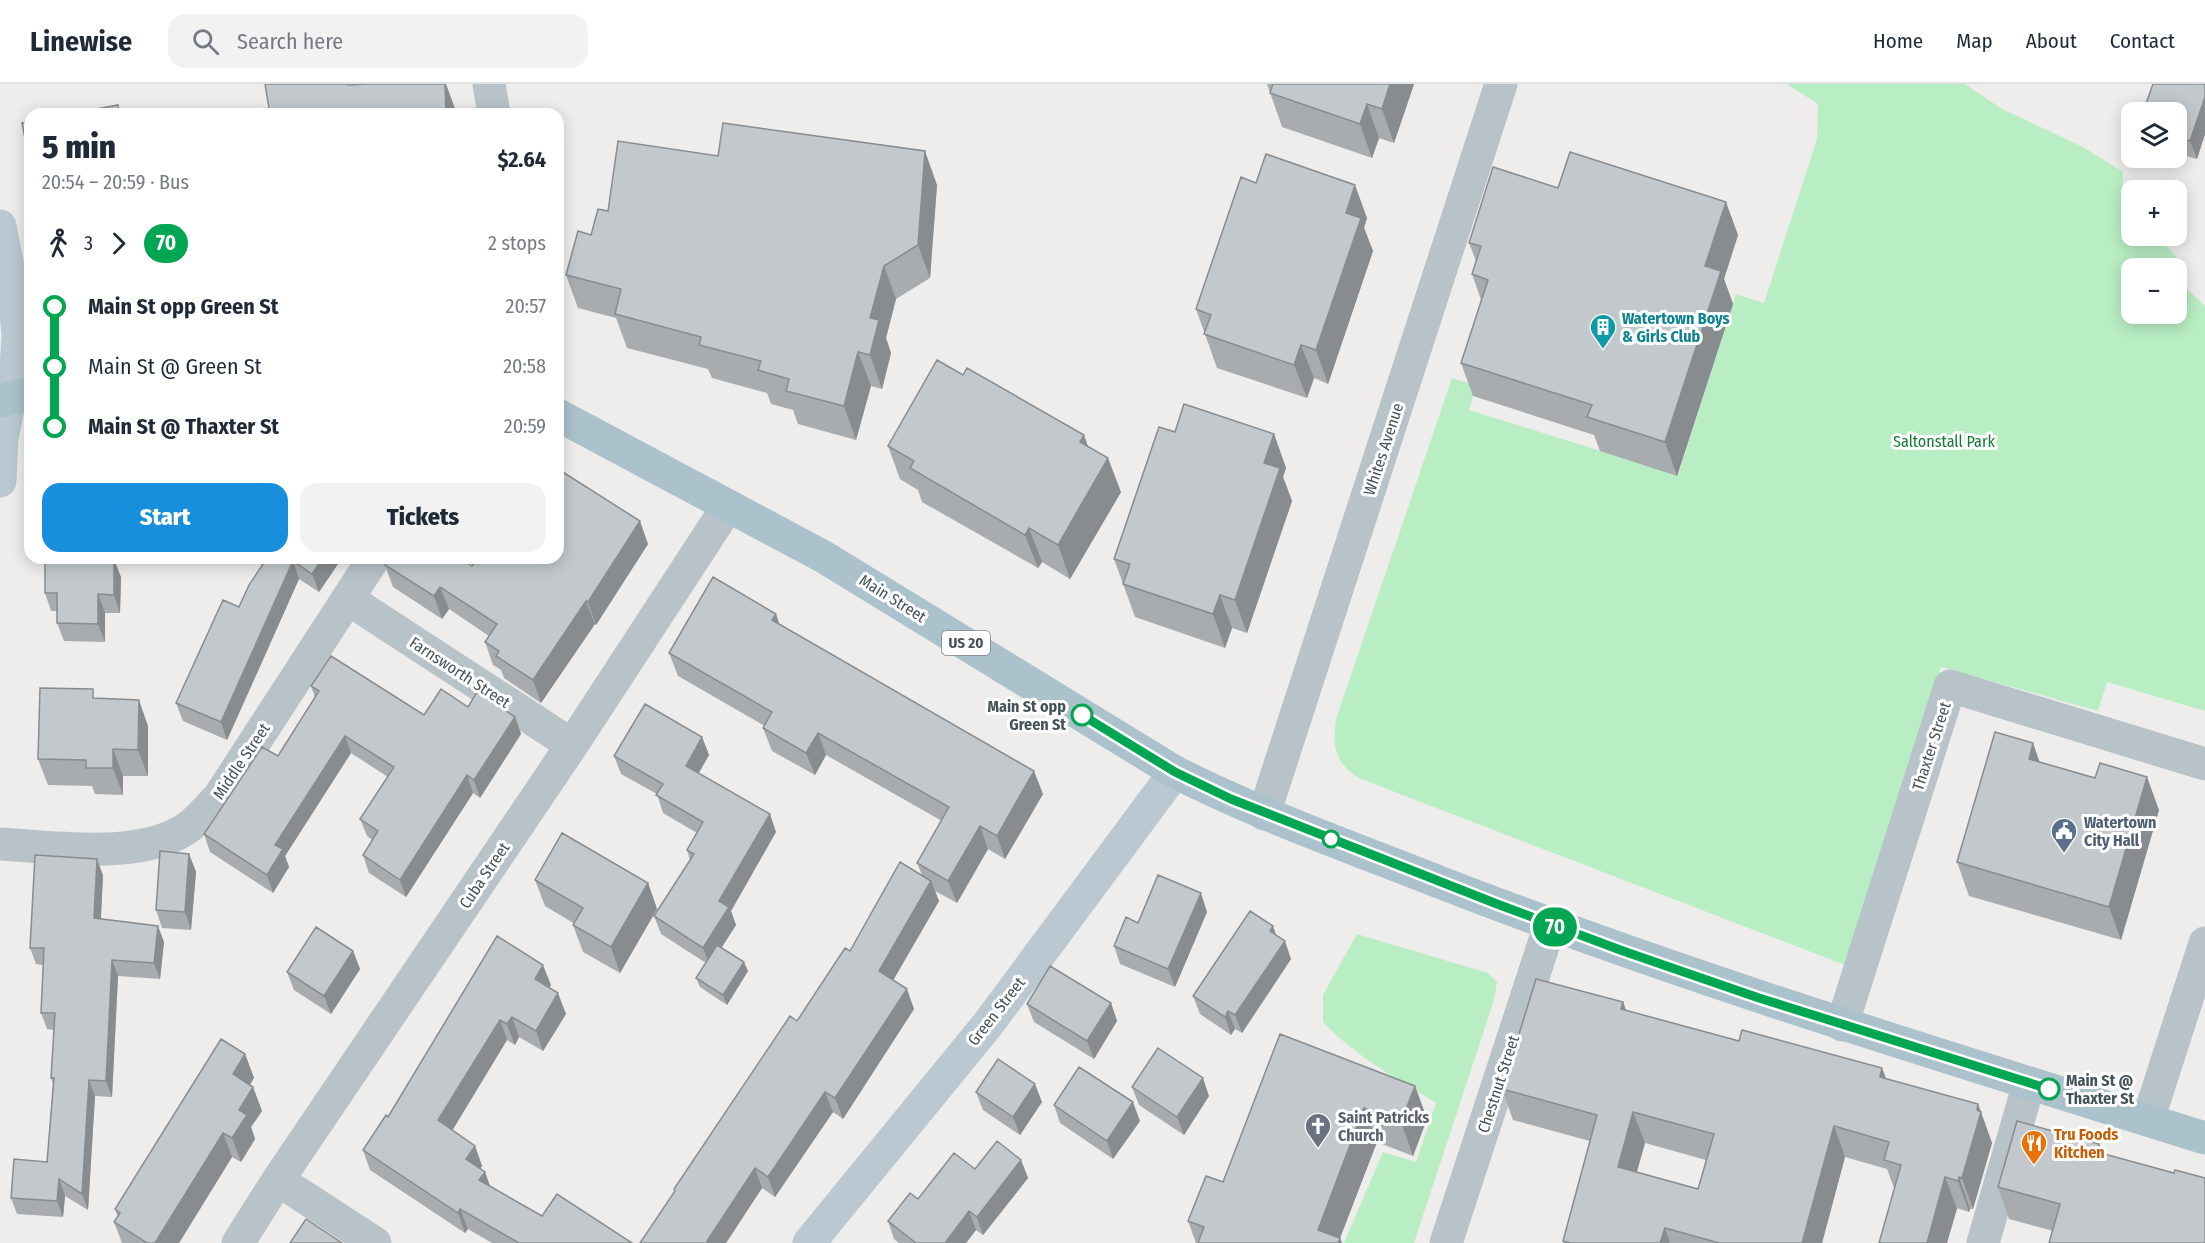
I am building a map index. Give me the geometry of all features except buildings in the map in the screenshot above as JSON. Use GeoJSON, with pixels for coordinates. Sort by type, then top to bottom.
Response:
{"type":"FeatureCollection","features":[{"type":"Feature","properties":{"kind":"main road","name":"Main Street"},"geometry":{"type":"LineString","coordinates":[[564,418],[860,578],[1175,772],[1264,814],[1550,925],[1759,998],[2205,1138]]}},
{"type":"Feature","properties":{"kind":"street"},"geometry":{"type":"LineString","coordinates":[[489,84],[493,108]]}},
{"type":"Feature","properties":{"kind":"street","name":"Whites Avenue"},"geometry":{"type":"LineString","coordinates":[[1264,814],[1501,84]]}},
{"type":"Feature","properties":{"kind":"street"},"geometry":{"type":"LineString","coordinates":[[0,226],[18,322],[18,353],[13,397],[2,438],[0,481]]}},
{"type":"Feature","properties":{"kind":"street","name":"Cuba Street"},"geometry":{"type":"LineString","coordinates":[[238,1243],[278,1180],[572,745],[728,506]]}},
{"type":"Feature","properties":{"kind":"street","name":"Middle Street"},"geometry":{"type":"LineString","coordinates":[[0,844],[114,849],[159,842],[189,827],[219,797],[370,564]]}},
{"type":"Feature","properties":{"kind":"street","name":"Farnsworth Street"},"geometry":{"type":"LineString","coordinates":[[348,599],[572,745]]}},
{"type":"Feature","properties":{"kind":"street","name":"Thaxter Street"},"geometry":{"type":"LineString","coordinates":[[1842,1025],[1950,686],[2205,764]]}},
{"type":"Feature","properties":{"kind":"street","name":"Green Street"},"geometry":{"type":"LineString","coordinates":[[809,1243],[987,1024],[1175,772]]}},
{"type":"Feature","properties":{"kind":"street","name":"Chestnut Street"},"geometry":{"type":"LineString","coordinates":[[1446,1243],[1550,925]]}},
{"type":"Feature","properties":{"kind":"street"},"geometry":{"type":"LineString","coordinates":[[2148,1120],[2205,943]]}},
{"type":"Feature","properties":{"kind":"street"},"geometry":{"type":"LineString","coordinates":[[1983,1243],[2029,1083]]}},
{"type":"Feature","properties":{"kind":"street"},"geometry":{"type":"LineString","coordinates":[[278,1180],[375,1243]]}},
{"type":"Feature","properties":{"kind":"green space","name":"Saltonstall Park"},"geometry":{"type":"Polygon","coordinates":[[[1787,84],[1965,84],[2002,109],[2083,147],[2123,172],[2121,246],[2166,246],[2177,258],[2121,258],[2121,324],[2187,324],[2187,289],[2205,306],[2205,711],[2107,682],[2098,711],[1941,667],[1845,965],[1361,779],[1341,761],[1335,747],[1336,719],[1452,378],[1476,386],[1469,410],[1678,475],[1736,294],[1764,303],[1817,139],[1818,104],[1787,84]]]}},
{"type":"Feature","properties":{"kind":"green space"},"geometry":{"type":"Polygon","coordinates":[[[1357,934],[1488,973],[1497,982],[1494,1000],[1414,1243],[1344,1243],[1383,1152],[1416,1162],[1436,1103],[1362,1056],[1323,1022],[1323,995],[1357,934]]]}},
{"type":"Feature","properties":{"kind":"bus line","name":"70"},"geometry":{"type":"LineString","coordinates":[[1082,715],[1175,772],[1264,814],[1550,925],[1759,998],[2049,1089]]}},
{"type":"Feature","properties":{"kind":"place","name":"Watertown Boys & Girls Club"},"geometry":{"type":"Point","coordinates":[1603,350]}},
{"type":"Feature","properties":{"kind":"place","name":"Main St opp Green St"},"geometry":{"type":"Point","coordinates":[1082,715]}},
{"type":"Feature","properties":{"kind":"place","name":"Watertown City Hall"},"geometry":{"type":"Point","coordinates":[2064,854]}},
{"type":"Feature","properties":{"kind":"place","name":"Main St @ Thaxter St"},"geometry":{"type":"Point","coordinates":[2049,1089]}},
{"type":"Feature","properties":{"kind":"place","name":"Saint Patricks Church"},"geometry":{"type":"Point","coordinates":[1318,1149]}},
{"type":"Feature","properties":{"kind":"place","name":"Tru Foods Kitchen"},"geometry":{"type":"Point","coordinates":[2034,1166]}}]}
